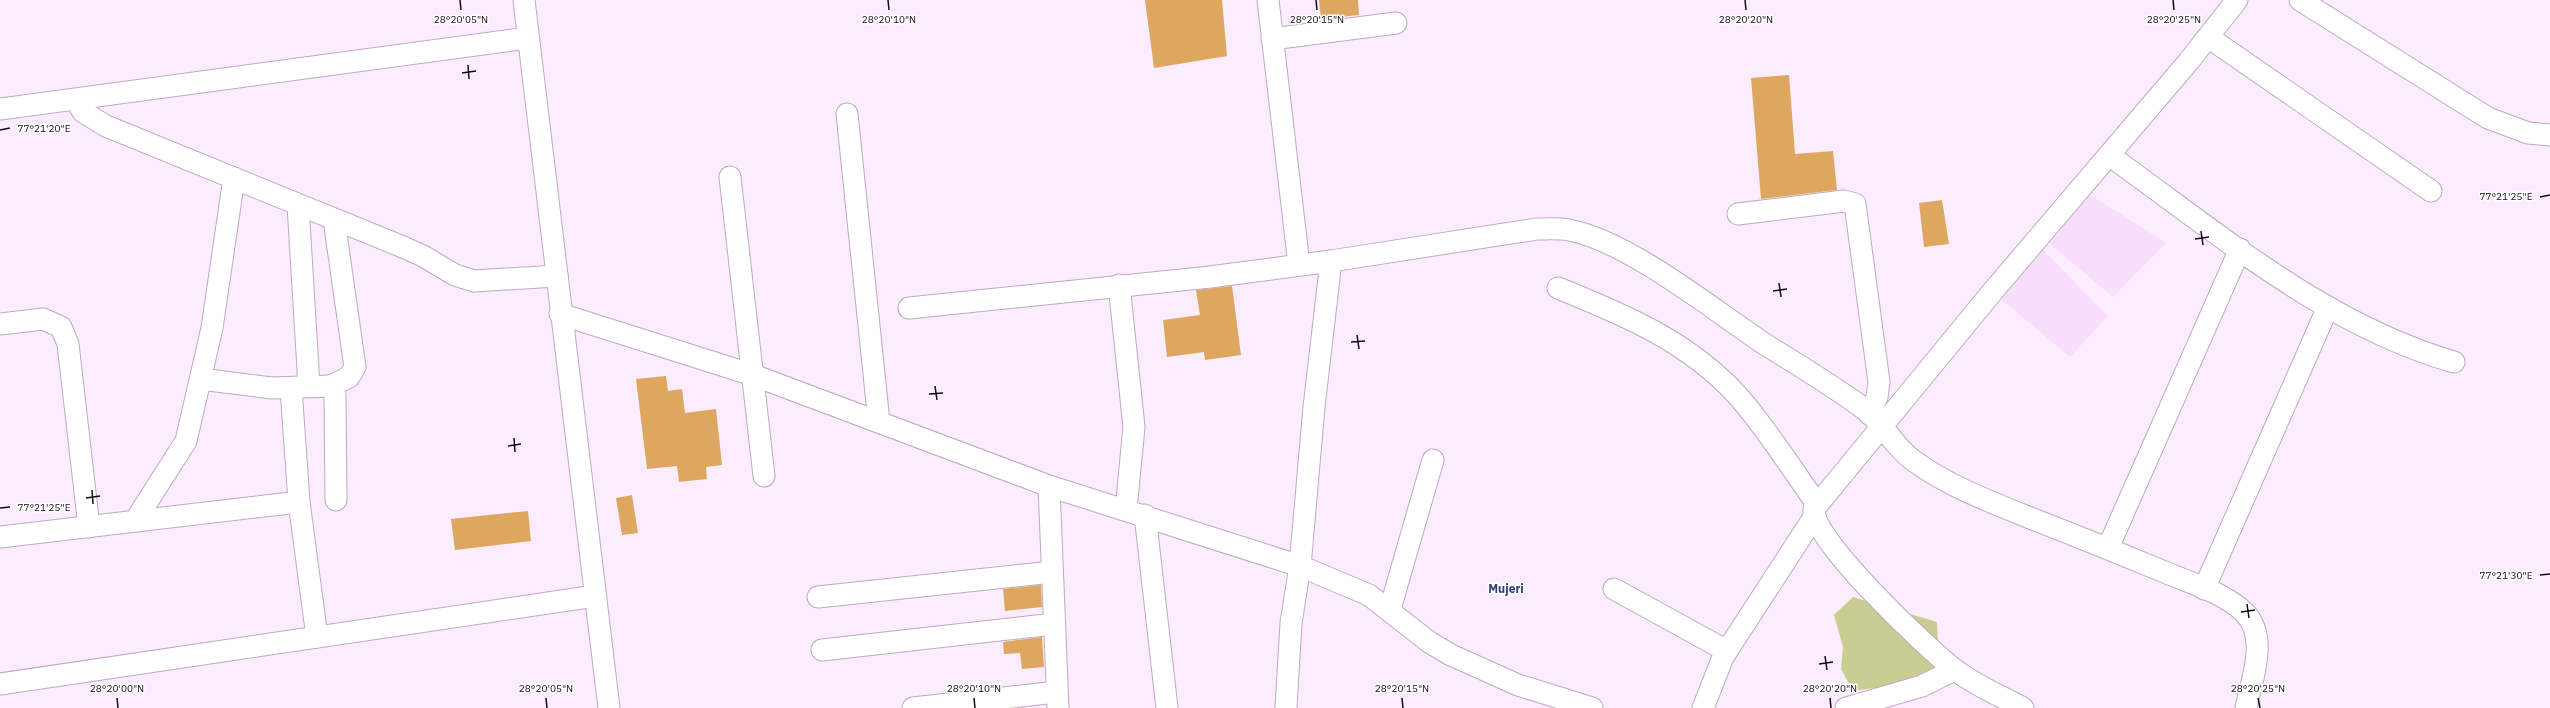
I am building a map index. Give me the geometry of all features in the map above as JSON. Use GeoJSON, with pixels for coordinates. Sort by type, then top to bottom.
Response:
{"type":"FeatureCollection","features":[{"type":"Feature","properties":{"kind":"street"},"geometry":{"type":"LineString","coordinates":[[1268,0],[1299,265]]}},
{"type":"Feature","properties":{"kind":"street"},"geometry":{"type":"LineString","coordinates":[[1703,708],[1718,667],[1727,651],[1875,419],[1993,291],[2110,156],[2237,0]]}},
{"type":"Feature","properties":{"kind":"street"},"geometry":{"type":"LineString","coordinates":[[2300,0],[2488,118],[2528,133],[2550,135]]}},
{"type":"Feature","properties":{"kind":"street"},"geometry":{"type":"LineString","coordinates":[[527,2],[528,38],[560,314],[609,708]]}},
{"type":"Feature","properties":{"kind":"street"},"geometry":{"type":"LineString","coordinates":[[1272,39],[1396,23]]}},
{"type":"Feature","properties":{"kind":"street"},"geometry":{"type":"LineString","coordinates":[[2208,37],[2431,191]]}},
{"type":"Feature","properties":{"kind":"street"},"geometry":{"type":"LineString","coordinates":[[0,109],[76,100],[528,38]]}},
{"type":"Feature","properties":{"kind":"street"},"geometry":{"type":"LineString","coordinates":[[76,100],[83,112],[106,126],[423,256],[465,279],[489,282],[556,276]]}},
{"type":"Feature","properties":{"kind":"street"},"geometry":{"type":"LineString","coordinates":[[847,114],[879,422]]}},
{"type":"Feature","properties":{"kind":"street"},"geometry":{"type":"LineString","coordinates":[[2110,156],[2240,249],[2328,307],[2404,345],[2454,362]]}},
{"type":"Feature","properties":{"kind":"street"},"geometry":{"type":"LineString","coordinates":[[730,177],[764,476]]}},
{"type":"Feature","properties":{"kind":"street"},"geometry":{"type":"LineString","coordinates":[[135,521],[186,441],[212,328],[234,178]]}},
{"type":"Feature","properties":{"kind":"street"},"geometry":{"type":"LineString","coordinates":[[1738,214],[1844,201],[1855,204],[1879,382],[1875,419]]}},
{"type":"Feature","properties":{"kind":"street"},"geometry":{"type":"LineString","coordinates":[[298,206],[300,387],[299,502],[316,637]]}},
{"type":"Feature","properties":{"kind":"street"},"geometry":{"type":"LineString","coordinates":[[201,379],[252,386],[300,387],[331,386],[349,377],[355,367],[334,220]]}},
{"type":"Feature","properties":{"kind":"street"},"geometry":{"type":"LineString","coordinates":[[909,308],[1331,261],[1524,231],[1570,230],[1597,239],[1641,261],[1875,419],[1901,450],[1940,477],[1987,501],[2108,548],[2204,589],[2238,608],[2254,625],[2258,652],[2246,708]]}},
{"type":"Feature","properties":{"kind":"street"},"geometry":{"type":"LineString","coordinates":[[2108,548],[2240,249]]}},
{"type":"Feature","properties":{"kind":"street"},"geometry":{"type":"LineString","coordinates":[[1286,708],[1291,623],[1300,566],[1313,414],[1331,261]]}},
{"type":"Feature","properties":{"kind":"street"},"geometry":{"type":"LineString","coordinates":[[1119,285],[1134,427],[1136,513],[1167,708]]}},
{"type":"Feature","properties":{"kind":"street"},"geometry":{"type":"LineString","coordinates":[[1558,288],[1643,324],[1676,343],[1702,362],[1738,397],[1815,511],[1836,551],[1862,582],[1954,670],[2023,708]]}},
{"type":"Feature","properties":{"kind":"street"},"geometry":{"type":"LineString","coordinates":[[2204,589],[2328,307]]}},
{"type":"Feature","properties":{"kind":"street"},"geometry":{"type":"LineString","coordinates":[[560,314],[753,375],[1049,486],[1300,566],[1349,585],[1369,595],[1390,609],[1429,642],[1451,655],[1518,685],[1592,708]]}},
{"type":"Feature","properties":{"kind":"street"},"geometry":{"type":"LineString","coordinates":[[0,324],[43,319],[62,327],[68,344],[89,526]]}},
{"type":"Feature","properties":{"kind":"street"},"geometry":{"type":"LineString","coordinates":[[331,386],[335,395],[336,500]]}},
{"type":"Feature","properties":{"kind":"street"},"geometry":{"type":"LineString","coordinates":[[1390,609],[1432,460]]}},
{"type":"Feature","properties":{"kind":"street"},"geometry":{"type":"LineString","coordinates":[[913,708],[1058,700],[1049,486]]}},
{"type":"Feature","properties":{"kind":"street"},"geometry":{"type":"LineString","coordinates":[[0,538],[89,526],[299,502]]}},
{"type":"Feature","properties":{"kind":"street"},"geometry":{"type":"LineString","coordinates":[[818,597],[1052,572]]}},
{"type":"Feature","properties":{"kind":"street"},"geometry":{"type":"LineString","coordinates":[[1614,590],[1727,651]]}},
{"type":"Feature","properties":{"kind":"street"},"geometry":{"type":"LineString","coordinates":[[0,684],[595,596]]}},
{"type":"Feature","properties":{"kind":"street"},"geometry":{"type":"LineString","coordinates":[[822,650],[1054,624]]}},
{"type":"Feature","properties":{"kind":"street"},"geometry":{"type":"LineString","coordinates":[[1846,708],[1922,686],[1954,670]]}},
{"type":"Feature","properties":{"kind":"shaded area"},"geometry":{"type":"Polygon","coordinates":[[[2089,194],[2166,243],[2113,297],[2050,244],[2089,194]]]}},
{"type":"Feature","properties":{"kind":"shaded area"},"geometry":{"type":"Polygon","coordinates":[[[2041,248],[2108,316],[2070,357],[2001,299],[2041,248]]]}},
{"type":"Feature","properties":{"kind":"green space"},"geometry":{"type":"Polygon","coordinates":[[[1853,597],[1937,622],[1938,646],[1947,664],[1910,683],[1853,691],[1841,669],[1843,647],[1834,615],[1853,597]]]}},
{"type":"Feature","properties":{"kind":"building"},"geometry":{"type":"Polygon","coordinates":[[[1145,0],[1222,0],[1227,56],[1154,68],[1145,0]]]}},
{"type":"Feature","properties":{"kind":"building"},"geometry":{"type":"Polygon","coordinates":[[[1319,0],[1358,0],[1359,15],[1321,19],[1319,0]]]}},
{"type":"Feature","properties":{"kind":"building"},"geometry":{"type":"Polygon","coordinates":[[[1789,75],[1795,154],[1833,151],[1837,190],[1761,199],[1751,78],[1789,75]]]}},
{"type":"Feature","properties":{"kind":"building"},"geometry":{"type":"Polygon","coordinates":[[[1942,200],[1949,244],[1924,247],[1919,203],[1942,200]]]}},
{"type":"Feature","properties":{"kind":"building"},"geometry":{"type":"Polygon","coordinates":[[[1232,286],[1241,355],[1205,360],[1204,352],[1167,357],[1163,320],[1200,315],[1196,290],[1232,286]]]}},
{"type":"Feature","properties":{"kind":"building"},"geometry":{"type":"Polygon","coordinates":[[[666,376],[668,391],[682,389],[685,413],[716,409],[722,465],[706,467],[707,479],[679,482],[677,466],[647,469],[636,379],[666,376]]]}},
{"type":"Feature","properties":{"kind":"building"},"geometry":{"type":"Polygon","coordinates":[[[632,495],[638,533],[622,535],[616,498],[632,495]]]}},
{"type":"Feature","properties":{"kind":"building"},"geometry":{"type":"Polygon","coordinates":[[[528,511],[531,541],[455,550],[451,519],[528,511]]]}},
{"type":"Feature","properties":{"kind":"building"},"geometry":{"type":"Polygon","coordinates":[[[1041,585],[1042,607],[1005,611],[1003,589],[1041,585]]]}},
{"type":"Feature","properties":{"kind":"building"},"geometry":{"type":"Polygon","coordinates":[[[1042,637],[1044,667],[1022,669],[1020,653],[1004,654],[1003,642],[1042,637]]]}},
{"type":"Feature","properties":{"kind":"district","name":"Mujeri"},"geometry":{"type":"Point","coordinates":[1506,588]}}]}
